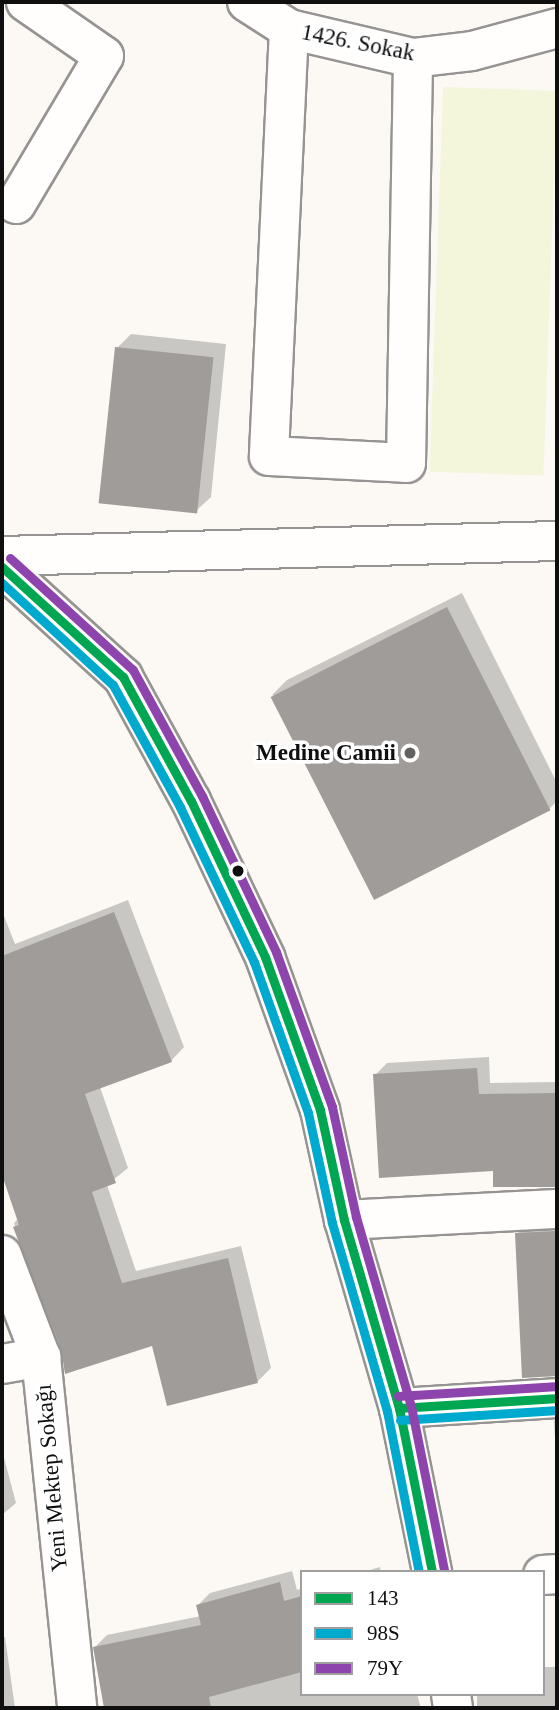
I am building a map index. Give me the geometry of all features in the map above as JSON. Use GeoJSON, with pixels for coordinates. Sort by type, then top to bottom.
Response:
{"type":"FeatureCollection","features":[{"type":"Feature","properties":{"kind":"street"},"geometry":{"type":"LineString","coordinates":[[16,204],[104,56],[26,2]]}},
{"type":"Feature","properties":{"kind":"street","name":"1426. Sokak"},"geometry":{"type":"LineString","coordinates":[[247,2],[289,29],[413,58],[472,51],[557,29]]}},
{"type":"Feature","properties":{"kind":"street"},"geometry":{"type":"LineString","coordinates":[[289,29],[269,456],[406,463],[413,58]]}},
{"type":"Feature","properties":{"kind":"street"},"geometry":{"type":"LineString","coordinates":[[2,556],[557,541]]}},
{"type":"Feature","properties":{"kind":"street"},"geometry":{"type":"LineString","coordinates":[[2,567],[123,677],[191,801],[265,957],[320,1110],[344,1220],[399,1408],[432,1570]]}},
{"type":"Feature","properties":{"kind":"street"},"geometry":{"type":"LineString","coordinates":[[344,1220],[557,1209]]}},
{"type":"Feature","properties":{"kind":"street","name":"Yeni Mektep Sokağı"},"geometry":{"type":"LineString","coordinates":[[2,1255],[41,1357],[77,1708]]}},
{"type":"Feature","properties":{"kind":"street"},"geometry":{"type":"LineString","coordinates":[[2,1364],[41,1357]]}},
{"type":"Feature","properties":{"kind":"street"},"geometry":{"type":"LineString","coordinates":[[399,1408],[557,1398]]}},
{"type":"Feature","properties":{"kind":"green space"},"geometry":{"type":"Polygon","coordinates":[[[443,87],[557,91],[543,476],[430,472],[443,87]]]}},
{"type":"Feature","properties":{"kind":"building"},"geometry":{"type":"Polygon","coordinates":[[[115,347],[213,357],[197,513],[99,503],[115,347]]]}},
{"type":"Feature","properties":{"kind":"building","name":"Medine Camii"},"geometry":{"type":"Polygon","coordinates":[[[447,607],[551,810],[374,900],[271,697],[447,607]]]}},
{"type":"Feature","properties":{"kind":"building"},"geometry":{"type":"Polygon","coordinates":[[[114,912],[172,1062],[85,1094],[116,1183],[92,1192],[122,1283],[228,1258],[258,1383],[167,1406],[152,1346],[65,1374],[61,1349],[13,1227],[19,1225],[2,1175],[2,956],[114,912]]]}},
{"type":"Feature","properties":{"kind":"building"},"geometry":{"type":"Polygon","coordinates":[[[477,1068],[479,1094],[557,1093],[557,1187],[493,1187],[493,1171],[379,1178],[373,1074],[477,1068]]]}},
{"type":"Feature","properties":{"kind":"building"},"geometry":{"type":"Polygon","coordinates":[[[557,1231],[557,1376],[522,1378],[515,1233],[557,1231]]]}},
{"type":"Feature","properties":{"kind":"building"},"geometry":{"type":"Polygon","coordinates":[[[280,1582],[284,1601],[300,1597],[300,1673],[209,1697],[211,1708],[104,1708],[93,1647],[201,1625],[196,1605],[280,1582]]]}},
{"type":"Feature","properties":{"kind":"transit line","name":"79Y"},"geometry":{"type":"LineString","coordinates":[[10,558],[133,670],[202,796],[276,952],[332,1107],[356,1217],[411,1406],[444,1570]]}},
{"type":"Feature","properties":{"kind":"transit line","name":"143"},"geometry":{"type":"LineString","coordinates":[[2,567],[123,677],[191,801],[265,957],[320,1110],[344,1220],[399,1408],[432,1570]]}},
{"type":"Feature","properties":{"kind":"transit line","name":"98S"},"geometry":{"type":"LineString","coordinates":[[2,583],[113,685],[180,807],[254,962],[308,1113],[332,1223],[387,1411],[419,1570]]}},
{"type":"Feature","properties":{"kind":"transit line","name":"79Y"},"geometry":{"type":"LineString","coordinates":[[398,1396],[556,1386]]}},
{"type":"Feature","properties":{"kind":"transit line","name":"143"},"geometry":{"type":"LineString","coordinates":[[399,1408],[557,1398]]}},
{"type":"Feature","properties":{"kind":"transit line","name":"98S"},"geometry":{"type":"LineString","coordinates":[[400,1420],[557,1410]]}},
{"type":"Feature","properties":{"kind":"place","name":"Medine Camii"},"geometry":{"type":"Point","coordinates":[410,753]}}]}
